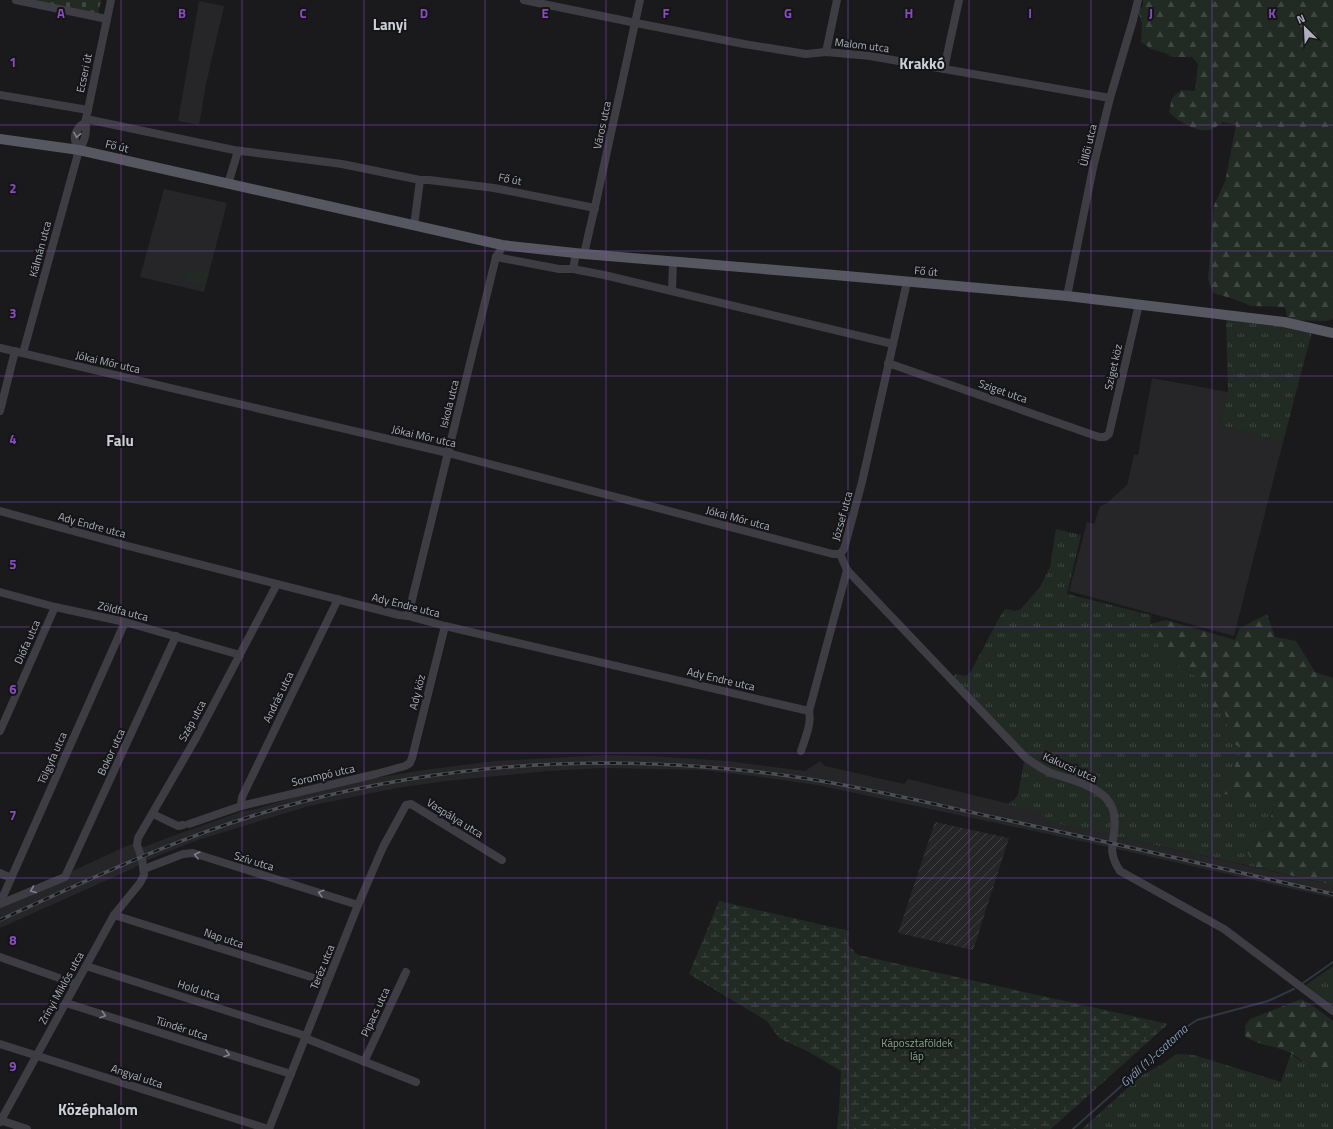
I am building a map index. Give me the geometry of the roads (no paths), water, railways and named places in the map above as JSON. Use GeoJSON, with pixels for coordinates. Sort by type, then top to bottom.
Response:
{"type":"FeatureCollection","features":[{"type":"Feature","properties":{"kind":"main road","name":"Fő út"},"geometry":{"type":"LineString","coordinates":[[0,139],[79,150],[502,245],[580,254],[1067,296],[1284,322],[1333,333]]}},
{"type":"Feature","properties":{"kind":"street"},"geometry":{"type":"LineString","coordinates":[[16,0],[106,19]]}},
{"type":"Feature","properties":{"kind":"street","name":"Ecseri út"},"geometry":{"type":"LineString","coordinates":[[86,121],[111,0]]}},
{"type":"Feature","properties":{"kind":"street","name":"Malom utca"},"geometry":{"type":"LineString","coordinates":[[524,0],[744,44],[806,54],[826,52],[870,56],[1110,98]]}},
{"type":"Feature","properties":{"kind":"street","name":"Város utca"},"geometry":{"type":"LineString","coordinates":[[580,254],[595,208],[640,0]]}},
{"type":"Feature","properties":{"kind":"street"},"geometry":{"type":"LineString","coordinates":[[826,52],[837,0]]}},
{"type":"Feature","properties":{"kind":"street"},"geometry":{"type":"LineString","coordinates":[[944,69],[959,0]]}},
{"type":"Feature","properties":{"kind":"street","name":"Üllői utca"},"geometry":{"type":"LineString","coordinates":[[1067,296],[1110,98],[1138,0]]}},
{"type":"Feature","properties":{"kind":"street"},"geometry":{"type":"LineString","coordinates":[[0,95],[88,110]]}},
{"type":"Feature","properties":{"kind":"street"},"geometry":{"type":"LineString","coordinates":[[79,150],[74,140],[78,128],[86,121]]}},
{"type":"Feature","properties":{"kind":"street","name":"Fő út"},"geometry":{"type":"LineString","coordinates":[[86,121],[238,150],[342,164],[420,180],[494,188],[595,208]]}},
{"type":"Feature","properties":{"kind":"street","name":"Kálmán utca"},"geometry":{"type":"LineString","coordinates":[[0,411],[79,150]]}},
{"type":"Feature","properties":{"kind":"street"},"geometry":{"type":"LineString","coordinates":[[228,184],[238,150]]}},
{"type":"Feature","properties":{"kind":"street"},"geometry":{"type":"LineString","coordinates":[[414,226],[420,180]]}},
{"type":"Feature","properties":{"kind":"street","name":"Iskola utca"},"geometry":{"type":"LineString","coordinates":[[408,616],[496,257],[502,245]]}},
{"type":"Feature","properties":{"kind":"street"},"geometry":{"type":"LineString","coordinates":[[573,269],[580,254]]}},
{"type":"Feature","properties":{"kind":"street"},"geometry":{"type":"LineString","coordinates":[[496,257],[559,269],[573,269],[672,291],[892,344]]}},
{"type":"Feature","properties":{"kind":"street"},"geometry":{"type":"LineString","coordinates":[[672,291],[673,262]]}},
{"type":"Feature","properties":{"kind":"street","name":"József utca"},"geometry":{"type":"LineString","coordinates":[[847,570],[840,554],[844,549],[862,482],[907,282]]}},
{"type":"Feature","properties":{"kind":"street","name":"Sziget köz"},"geometry":{"type":"LineString","coordinates":[[1109,434],[1139,304]]}},
{"type":"Feature","properties":{"kind":"street","name":"Jókai Mór utca"},"geometry":{"type":"LineString","coordinates":[[0,348],[448,453],[833,554],[840,554]]}},
{"type":"Feature","properties":{"kind":"street","name":"Sziget utca"},"geometry":{"type":"LineString","coordinates":[[888,362],[1100,437],[1105,437],[1109,434]]}},
{"type":"Feature","properties":{"kind":"street","name":"Ady Endre utca"},"geometry":{"type":"LineString","coordinates":[[0,511],[399,615],[809,711]]}},
{"type":"Feature","properties":{"kind":"street"},"geometry":{"type":"LineString","coordinates":[[801,751],[809,721],[809,711],[847,570]]}},
{"type":"Feature","properties":{"kind":"street","name":"Kakucsi utca"},"geometry":{"type":"LineString","coordinates":[[847,570],[1025,757],[1043,769],[1091,787],[1102,795],[1114,813],[1115,820],[1111,852],[1120,871],[1224,929],[1333,1011]]}},
{"type":"Feature","properties":{"kind":"street","name":"Szép utca"},"geometry":{"type":"LineString","coordinates":[[144,869],[137,845],[138,838],[196,738],[277,584]]}},
{"type":"Feature","properties":{"kind":"street","name":"Zöldfa utca"},"geometry":{"type":"LineString","coordinates":[[0,592],[55,607],[125,622],[240,655]]}},
{"type":"Feature","properties":{"kind":"street","name":"András utca"},"geometry":{"type":"LineString","coordinates":[[241,806],[242,797],[338,599]]}},
{"type":"Feature","properties":{"kind":"street","name":"Diófa utca"},"geometry":{"type":"LineString","coordinates":[[0,731],[55,607]]}},
{"type":"Feature","properties":{"kind":"street","name":"Tölgyfa utca"},"geometry":{"type":"LineString","coordinates":[[0,903],[125,622]]}},
{"type":"Feature","properties":{"kind":"street","name":"Ady köz"},"geometry":{"type":"LineString","coordinates":[[410,763],[445,626]]}},
{"type":"Feature","properties":{"kind":"street","name":"Bokor utca"},"geometry":{"type":"LineString","coordinates":[[0,903],[65,877],[176,636]]}},
{"type":"Feature","properties":{"kind":"street","name":"Sorompó utca"},"geometry":{"type":"LineString","coordinates":[[153,814],[178,826],[241,806],[376,774],[405,766],[410,763]]}},
{"type":"Feature","properties":{"kind":"street","name":"Vaspálya utca"},"geometry":{"type":"LineString","coordinates":[[399,816],[406,805],[411,804],[502,860]]}},
{"type":"Feature","properties":{"kind":"street","name":"Teréz utca"},"geometry":{"type":"LineString","coordinates":[[268,1129],[358,905],[383,847],[399,816]]}},
{"type":"Feature","properties":{"kind":"street","name":"Szív utca"},"geometry":{"type":"LineString","coordinates":[[144,869],[183,854],[193,853],[358,905]]}},
{"type":"Feature","properties":{"kind":"street","name":"Zrínyi Miklós utca"},"geometry":{"type":"LineString","coordinates":[[0,1121],[114,915],[140,883],[144,875],[144,869]]}},
{"type":"Feature","properties":{"kind":"street"},"geometry":{"type":"LineString","coordinates":[[0,873],[11,878]]}},
{"type":"Feature","properties":{"kind":"street","name":"Nap utca"},"geometry":{"type":"LineString","coordinates":[[114,915],[328,982]]}},
{"type":"Feature","properties":{"kind":"street"},"geometry":{"type":"LineString","coordinates":[[0,957],[76,984]]}},
{"type":"Feature","properties":{"kind":"street","name":"Hold utca"},"geometry":{"type":"LineString","coordinates":[[86,966],[306,1037],[416,1082]]}},
{"type":"Feature","properties":{"kind":"street","name":"Pipacs utca"},"geometry":{"type":"LineString","coordinates":[[364,1062],[406,972]]}},
{"type":"Feature","properties":{"kind":"street","name":"Tündér utca"},"geometry":{"type":"LineString","coordinates":[[66,1003],[291,1074]]}},
{"type":"Feature","properties":{"kind":"street","name":"Angyal utca"},"geometry":{"type":"LineString","coordinates":[[0,1044],[268,1129]]}},
{"type":"Feature","properties":{"kind":"street"},"geometry":{"type":"LineString","coordinates":[[0,1121],[27,1129]]}},
{"type":"Feature","properties":{"kind":"waterway","name":"Gyáli (1.)-csatorna"},"geometry":{"type":"LineString","coordinates":[[1303,983],[1333,962]]}},
{"type":"Feature","properties":{"kind":"waterway","name":"Gyáli (1.)-csatorna"},"geometry":{"type":"LineString","coordinates":[[1073,1129],[1188,1026],[1197,1020],[1268,1001],[1294,989]]}},
{"type":"Feature","properties":{"kind":"railway"},"geometry":{"type":"LineString","coordinates":[[0,920],[74,886],[185,839],[262,813],[301,802],[351,790],[451,773],[552,764],[603,763],[654,764],[734,769],[792,776],[843,785],[1081,836],[1333,894]]}},
{"type":"Feature","properties":{"kind":"district","name":"Lanyi"},"geometry":{"type":"Point","coordinates":[390,25]}},
{"type":"Feature","properties":{"kind":"district","name":"Krakkó"},"geometry":{"type":"Point","coordinates":[922,64]}},
{"type":"Feature","properties":{"kind":"district","name":"Falu"},"geometry":{"type":"Point","coordinates":[120,441]}},
{"type":"Feature","properties":{"kind":"district","name":"Középhalom"},"geometry":{"type":"Point","coordinates":[98,1110]}},
{"type":"Feature","properties":{"kind":"park label","name":"Káposztaföldek láp"},"geometry":{"type":"Point","coordinates":[917,1049]}}]}
